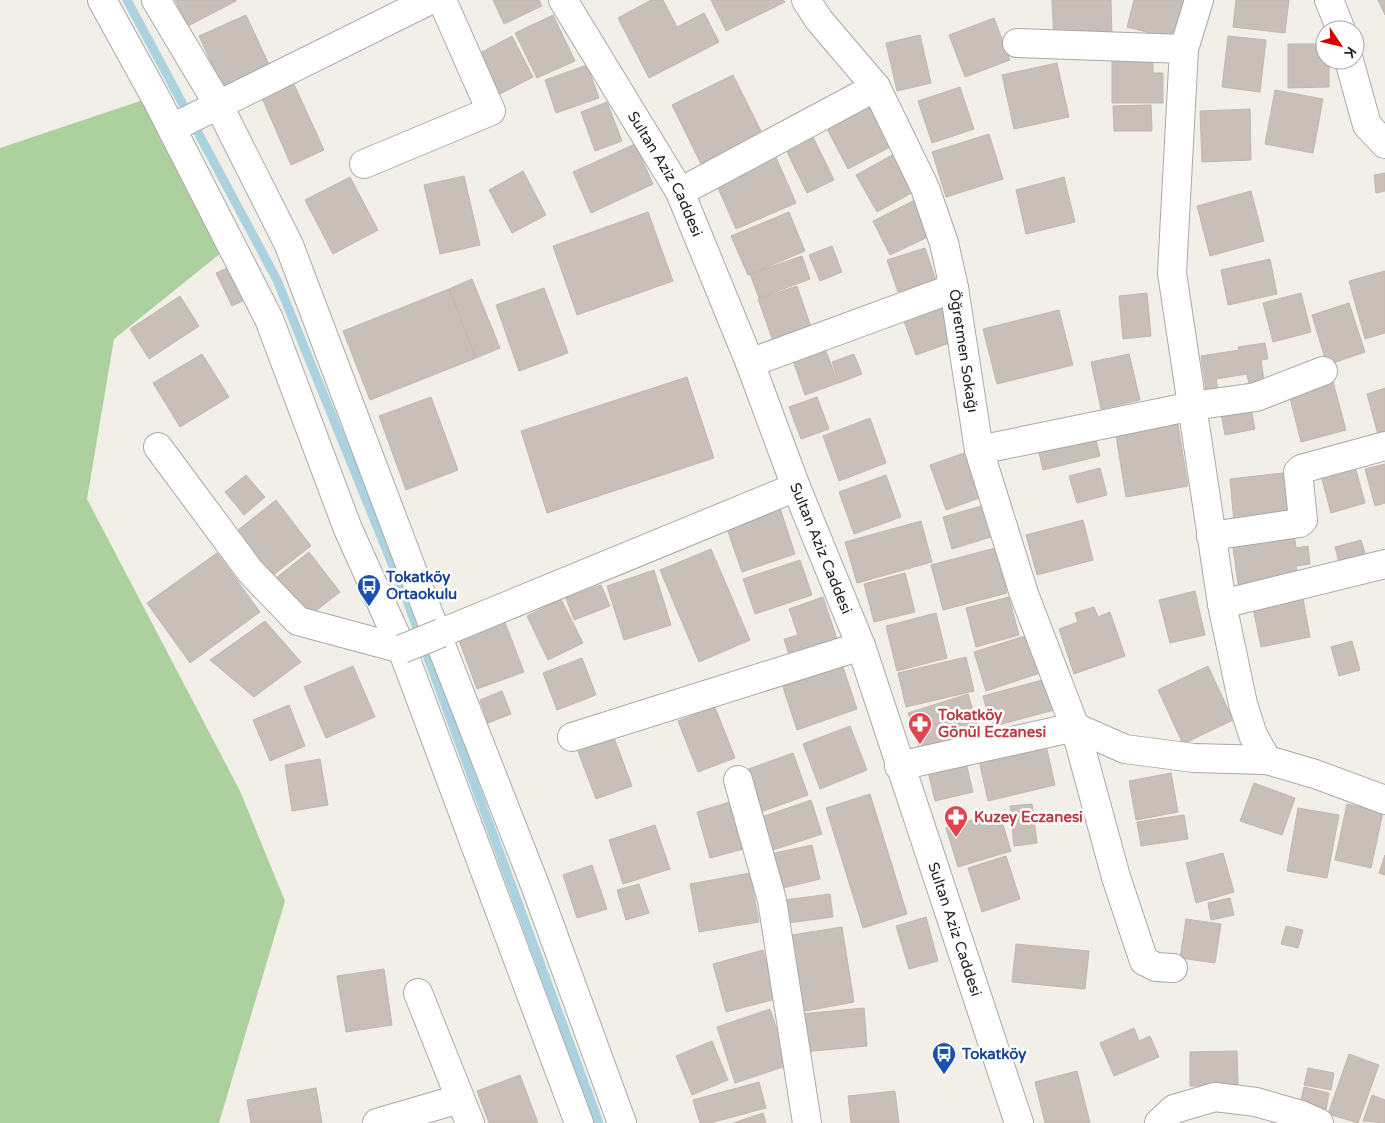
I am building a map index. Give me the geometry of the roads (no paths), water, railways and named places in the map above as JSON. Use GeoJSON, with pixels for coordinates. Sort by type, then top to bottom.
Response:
{"type":"FeatureCollection","features":[{"type":"Feature","properties":{"kind":"street"},"geometry":{"type":"LineString","coordinates":[[102,0],[172,128],[269,319],[348,529],[402,649],[579,1123]]}},
{"type":"Feature","properties":{"kind":"street"},"geometry":{"type":"LineString","coordinates":[[156,0],[218,104],[289,245],[428,612],[535,885],[622,1123]]}},
{"type":"Feature","properties":{"kind":"street"},"geometry":{"type":"LineString","coordinates":[[172,128],[430,0]]}},
{"type":"Feature","properties":{"kind":"street"},"geometry":{"type":"LineString","coordinates":[[364,164],[491,111],[442,0]]}},
{"type":"Feature","properties":{"kind":"street","name":"Öğretmen Sokağı"},"geometry":{"type":"LineString","coordinates":[[806,0],[819,20],[876,86],[925,188],[944,243],[954,288],[979,450],[1024,594],[1075,726],[1116,877],[1144,961],[1156,967],[1173,968]]}},
{"type":"Feature","properties":{"kind":"street"},"geometry":{"type":"LineString","coordinates":[[1199,0],[1184,49],[1172,273],[1193,406],[1210,536],[1222,604],[1243,704],[1253,735],[1267,760]]}},
{"type":"Feature","properties":{"kind":"street"},"geometry":{"type":"LineString","coordinates":[[1329,0],[1338,20]]}},
{"type":"Feature","properties":{"kind":"street","name":"Sultan Aziz Caddesi"},"geometry":{"type":"LineString","coordinates":[[568,1],[680,192],[750,363],[796,488],[861,646],[1018,1123]]}},
{"type":"Feature","properties":{"kind":"street"},"geometry":{"type":"LineString","coordinates":[[1017,43],[1184,49]]}},
{"type":"Feature","properties":{"kind":"street"},"geometry":{"type":"LineString","coordinates":[[1351,70],[1367,125],[1385,144]]}},
{"type":"Feature","properties":{"kind":"street"},"geometry":{"type":"LineString","coordinates":[[680,192],[876,86]]}},
{"type":"Feature","properties":{"kind":"street"},"geometry":{"type":"LineString","coordinates":[[750,363],[954,288]]}},
{"type":"Feature","properties":{"kind":"street"},"geometry":{"type":"LineString","coordinates":[[979,450],[1193,406],[1256,397],[1323,371]]}},
{"type":"Feature","properties":{"kind":"street"},"geometry":{"type":"LineString","coordinates":[[1210,536],[1300,522],[1303,520],[1298,472],[1301,468],[1385,446]]}},
{"type":"Feature","properties":{"kind":"street"},"geometry":{"type":"LineString","coordinates":[[158,447],[250,571],[298,621],[402,649],[796,488]]}},
{"type":"Feature","properties":{"kind":"street"},"geometry":{"type":"LineString","coordinates":[[1222,604],[1385,564]]}},
{"type":"Feature","properties":{"kind":"street"},"geometry":{"type":"LineString","coordinates":[[572,738],[861,646]]}},
{"type":"Feature","properties":{"kind":"street"},"geometry":{"type":"LineString","coordinates":[[899,766],[1075,726],[1125,749],[1194,758],[1267,760],[1315,774],[1385,800]]}},
{"type":"Feature","properties":{"kind":"street"},"geometry":{"type":"LineString","coordinates":[[738,780],[772,900],[807,1123]]}},
{"type":"Feature","properties":{"kind":"street"},"geometry":{"type":"LineString","coordinates":[[376,1123],[465,1111],[418,993]]}},
{"type":"Feature","properties":{"kind":"street"},"geometry":{"type":"LineString","coordinates":[[1159,1123],[1174,1109],[1215,1097],[1256,1102],[1301,1114],[1319,1123]]}},
{"type":"Feature","properties":{"kind":"waterway"},"geometry":{"type":"LineString","coordinates":[[127,0],[277,280],[406,598],[599,1123]]}},
{"type":"Feature","properties":{"kind":"place","name":"Tokatköy Ortaokulu"},"geometry":{"type":"Point","coordinates":[369,607]}},
{"type":"Feature","properties":{"kind":"place","name":"Tokatköy Gönül Eczanesi"},"geometry":{"type":"Point","coordinates":[920,745]}},
{"type":"Feature","properties":{"kind":"place","name":"Kuzey Eczanesi"},"geometry":{"type":"Point","coordinates":[956,838]}},
{"type":"Feature","properties":{"kind":"place","name":"Tokatköy"},"geometry":{"type":"Point","coordinates":[944,1075]}}]}
